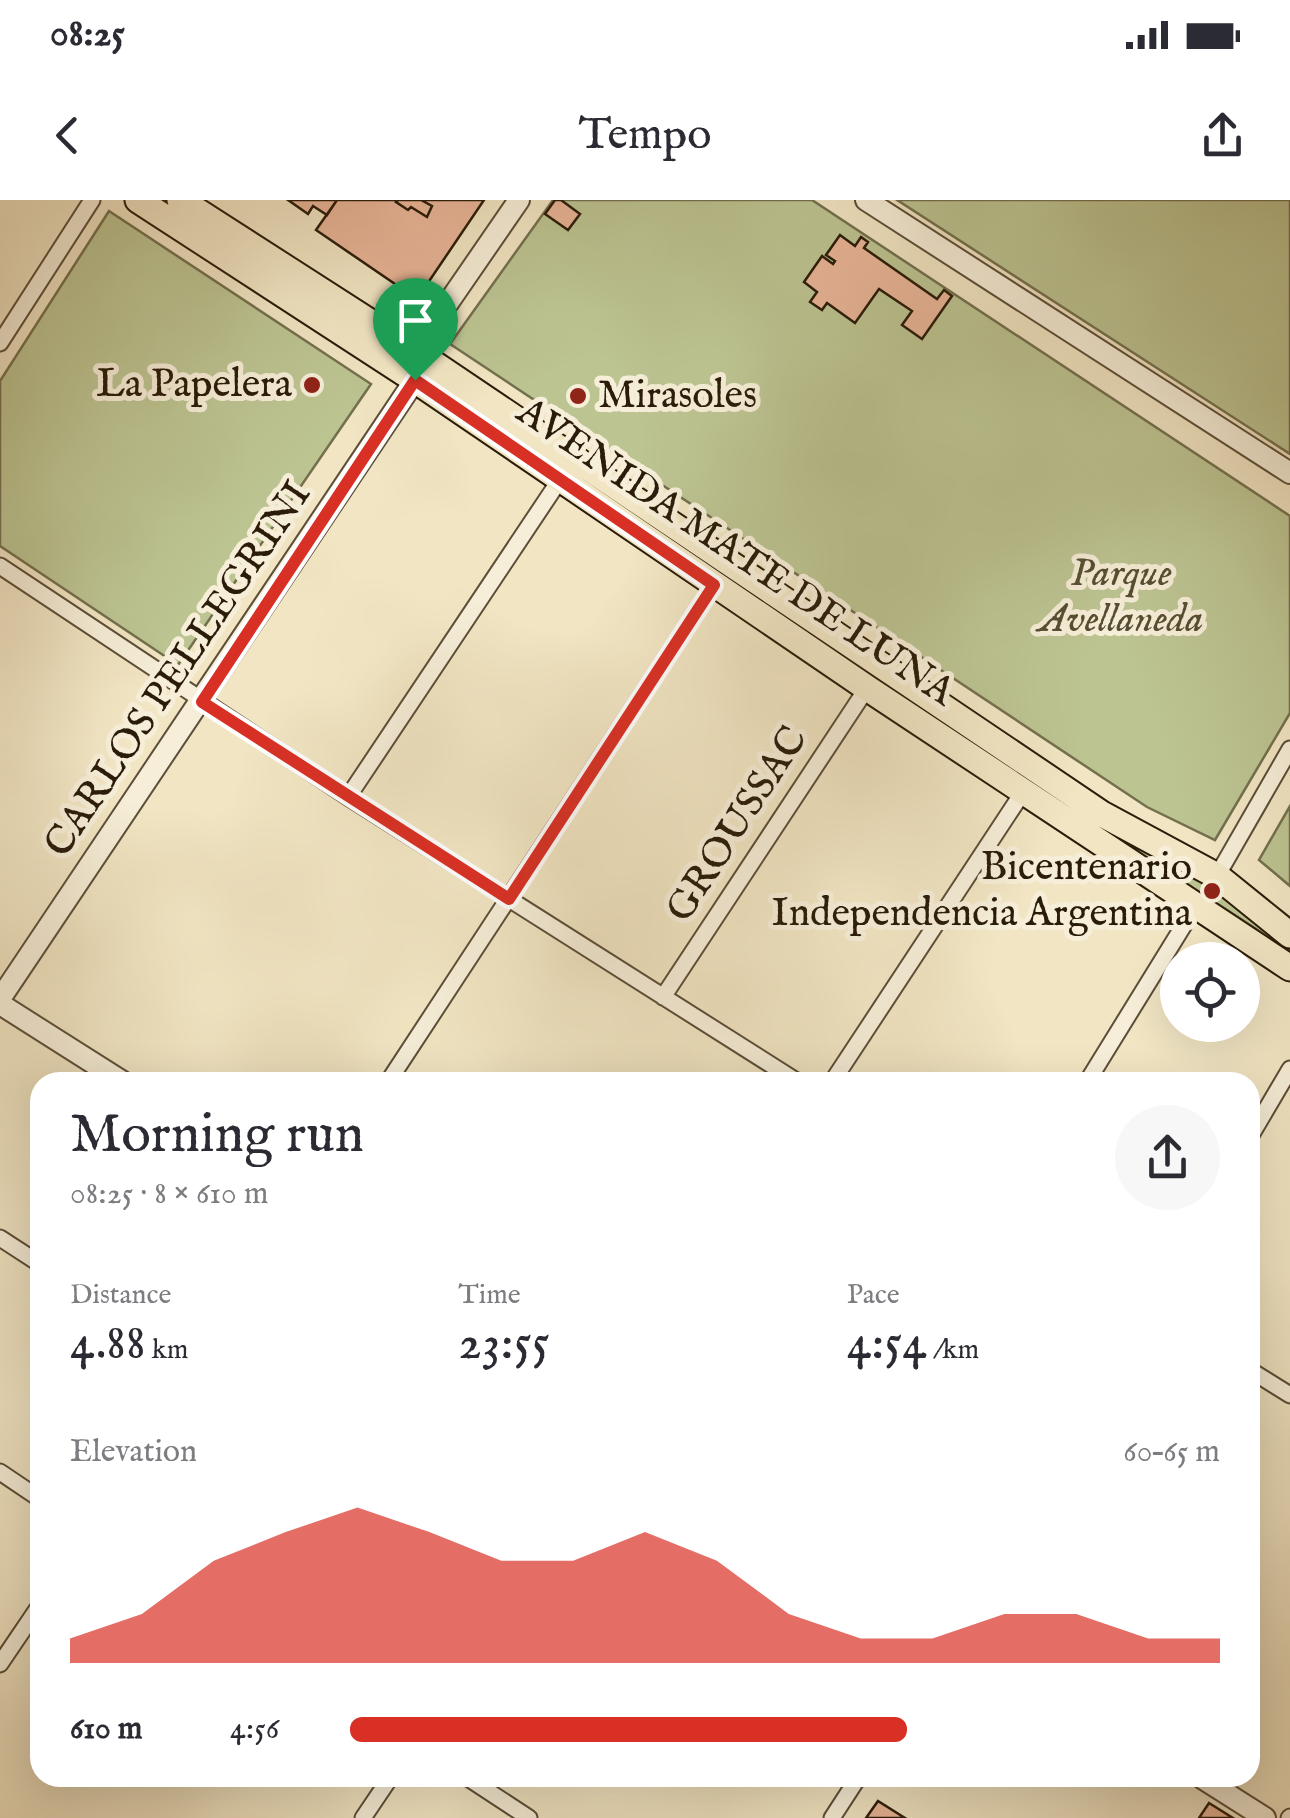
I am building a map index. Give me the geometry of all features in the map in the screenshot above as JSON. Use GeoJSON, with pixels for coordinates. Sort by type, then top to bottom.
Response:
{"type":"FeatureCollection","features":[{"type":"Feature","properties":{"kind":"main road","name":"AVENIDA MATE DE LUNA"},"geometry":{"type":"LineString","coordinates":[[138,200],[415,380],[867,688],[1290,968]]}},
{"type":"Feature","properties":{"kind":"main road","name":"AVENIDA MATE DE LUNA"},"geometry":{"type":"LineString","coordinates":[[180,200],[415,351],[1102,814],[1217,876],[1290,935]]}},
{"type":"Feature","properties":{"kind":"street"},"geometry":{"type":"LineString","coordinates":[[0,343],[92,200]]}},
{"type":"Feature","properties":{"kind":"street"},"geometry":{"type":"LineString","coordinates":[[415,380],[415,351],[519,200]]}},
{"type":"Feature","properties":{"kind":"street"},"geometry":{"type":"LineString","coordinates":[[866,200],[1290,473]]}},
{"type":"Feature","properties":{"kind":"street","name":"CARLOS PELLEGRINI"},"geometry":{"type":"LineString","coordinates":[[0,1002],[415,380]]}},
{"type":"Feature","properties":{"kind":"street"},"geometry":{"type":"LineString","coordinates":[[348,796],[559,481]]}},
{"type":"Feature","properties":{"kind":"street"},"geometry":{"type":"LineString","coordinates":[[0,566],[202,702],[782,1072]]}},
{"type":"Feature","properties":{"kind":"street"},"geometry":{"type":"LineString","coordinates":[[395,1072],[714,585]]}},
{"type":"Feature","properties":{"kind":"street","name":"GROUSSAC"},"geometry":{"type":"LineString","coordinates":[[663,997],[867,688]]}},
{"type":"Feature","properties":{"kind":"street"},"geometry":{"type":"LineString","coordinates":[[1217,876],[1290,749]]}},
{"type":"Feature","properties":{"kind":"street"},"geometry":{"type":"LineString","coordinates":[[839,1072],[1023,792]]}},
{"type":"Feature","properties":{"kind":"street"},"geometry":{"type":"LineString","coordinates":[[1092,1072],[1195,907]]}},
{"type":"Feature","properties":{"kind":"street"},"geometry":{"type":"LineString","coordinates":[[0,1002],[108,1072]]}},
{"type":"Feature","properties":{"kind":"street"},"geometry":{"type":"LineString","coordinates":[[1260,1120],[1290,1070]]}},
{"type":"Feature","properties":{"kind":"street"},"geometry":{"type":"LineString","coordinates":[[0,1238],[30,1258]]}},
{"type":"Feature","properties":{"kind":"street"},"geometry":{"type":"LineString","coordinates":[[1260,1376],[1290,1395]]}},
{"type":"Feature","properties":{"kind":"street"},"geometry":{"type":"LineString","coordinates":[[0,1472],[30,1492]]}},
{"type":"Feature","properties":{"kind":"street"},"geometry":{"type":"LineString","coordinates":[[0,1664],[30,1620]]}},
{"type":"Feature","properties":{"kind":"street"},"geometry":{"type":"LineString","coordinates":[[363,1818],[384,1787]]}},
{"type":"Feature","properties":{"kind":"street"},"geometry":{"type":"LineString","coordinates":[[482,1787],[529,1818]]}},
{"type":"Feature","properties":{"kind":"street"},"geometry":{"type":"LineString","coordinates":[[832,1818],[852,1787]]}},
{"type":"Feature","properties":{"kind":"street"},"geometry":{"type":"LineString","coordinates":[[1216,1787],[1265,1818]]}},
{"type":"Feature","properties":{"kind":"green space","name":"Parque Avellaneda"},"geometry":{"type":"Polygon","coordinates":[[[553,200],[812,200],[1290,516],[1290,713],[1215,840],[1147,807],[450,344],[553,200]]]}},
{"type":"Feature","properties":{"kind":"green space"},"geometry":{"type":"Polygon","coordinates":[[[897,200],[1290,200],[1290,454],[897,200]]]}},
{"type":"Feature","properties":{"kind":"green space"},"geometry":{"type":"Polygon","coordinates":[[[109,211],[371,384],[178,665],[0,546],[0,381],[109,211]]]}},
{"type":"Feature","properties":{"kind":"green space"},"geometry":{"type":"Polygon","coordinates":[[[1290,806],[1290,886],[1259,860],[1290,806]]]}},
{"type":"Feature","properties":{"kind":"green space"},"geometry":{"type":"Polygon","coordinates":[[[1096,825],[1216,888],[1290,947],[1290,951],[1096,825]]]}},
{"type":"Feature","properties":{"kind":"building"},"geometry":{"type":"Polygon","coordinates":[[[288,200],[337,200],[327,215],[313,206],[308,214],[288,200]]]}},
{"type":"Feature","properties":{"kind":"building"},"geometry":{"type":"Polygon","coordinates":[[[337,200],[484,200],[417,299],[316,230],[337,200]]]}},
{"type":"Feature","properties":{"kind":"building"},"geometry":{"type":"Polygon","coordinates":[[[398,200],[421,200],[432,206],[427,217],[411,207],[408,210],[398,200]]]}},
{"type":"Feature","properties":{"kind":"building"},"geometry":{"type":"Polygon","coordinates":[[[555,200],[580,214],[568,230],[545,214],[555,200]]]}},
{"type":"Feature","properties":{"kind":"building"},"geometry":{"type":"Polygon","coordinates":[[[840,235],[855,246],[861,237],[868,242],[864,248],[937,299],[944,290],[952,296],[922,339],[902,325],[912,311],[879,289],[855,323],[827,303],[822,310],[810,302],[817,292],[804,282],[822,256],[833,264],[835,261],[826,255],[840,235]]]}},
{"type":"Feature","properties":{"kind":"building"},"geometry":{"type":"Polygon","coordinates":[[[878,1801],[905,1818],[866,1818],[878,1801]]]}},
{"type":"Feature","properties":{"kind":"building"},"geometry":{"type":"Polygon","coordinates":[[[1209,1803],[1233,1818],[1199,1818],[1209,1803]]]}},
{"type":"Feature","properties":{"kind":"place","name":"La Papelera"},"geometry":{"type":"Point","coordinates":[312,385]}},
{"type":"Feature","properties":{"kind":"place","name":"Mirasoles"},"geometry":{"type":"Point","coordinates":[578,396]}},
{"type":"Feature","properties":{"kind":"place","name":"Bicentenario Independencia Argentina"},"geometry":{"type":"Point","coordinates":[1212,891]}},
{"type":"Feature","properties":{"kind":"route"},"geometry":{"type":"LineString","coordinates":[[415,380],[714,585],[509,899],[202,702],[415,380]]}}]}
